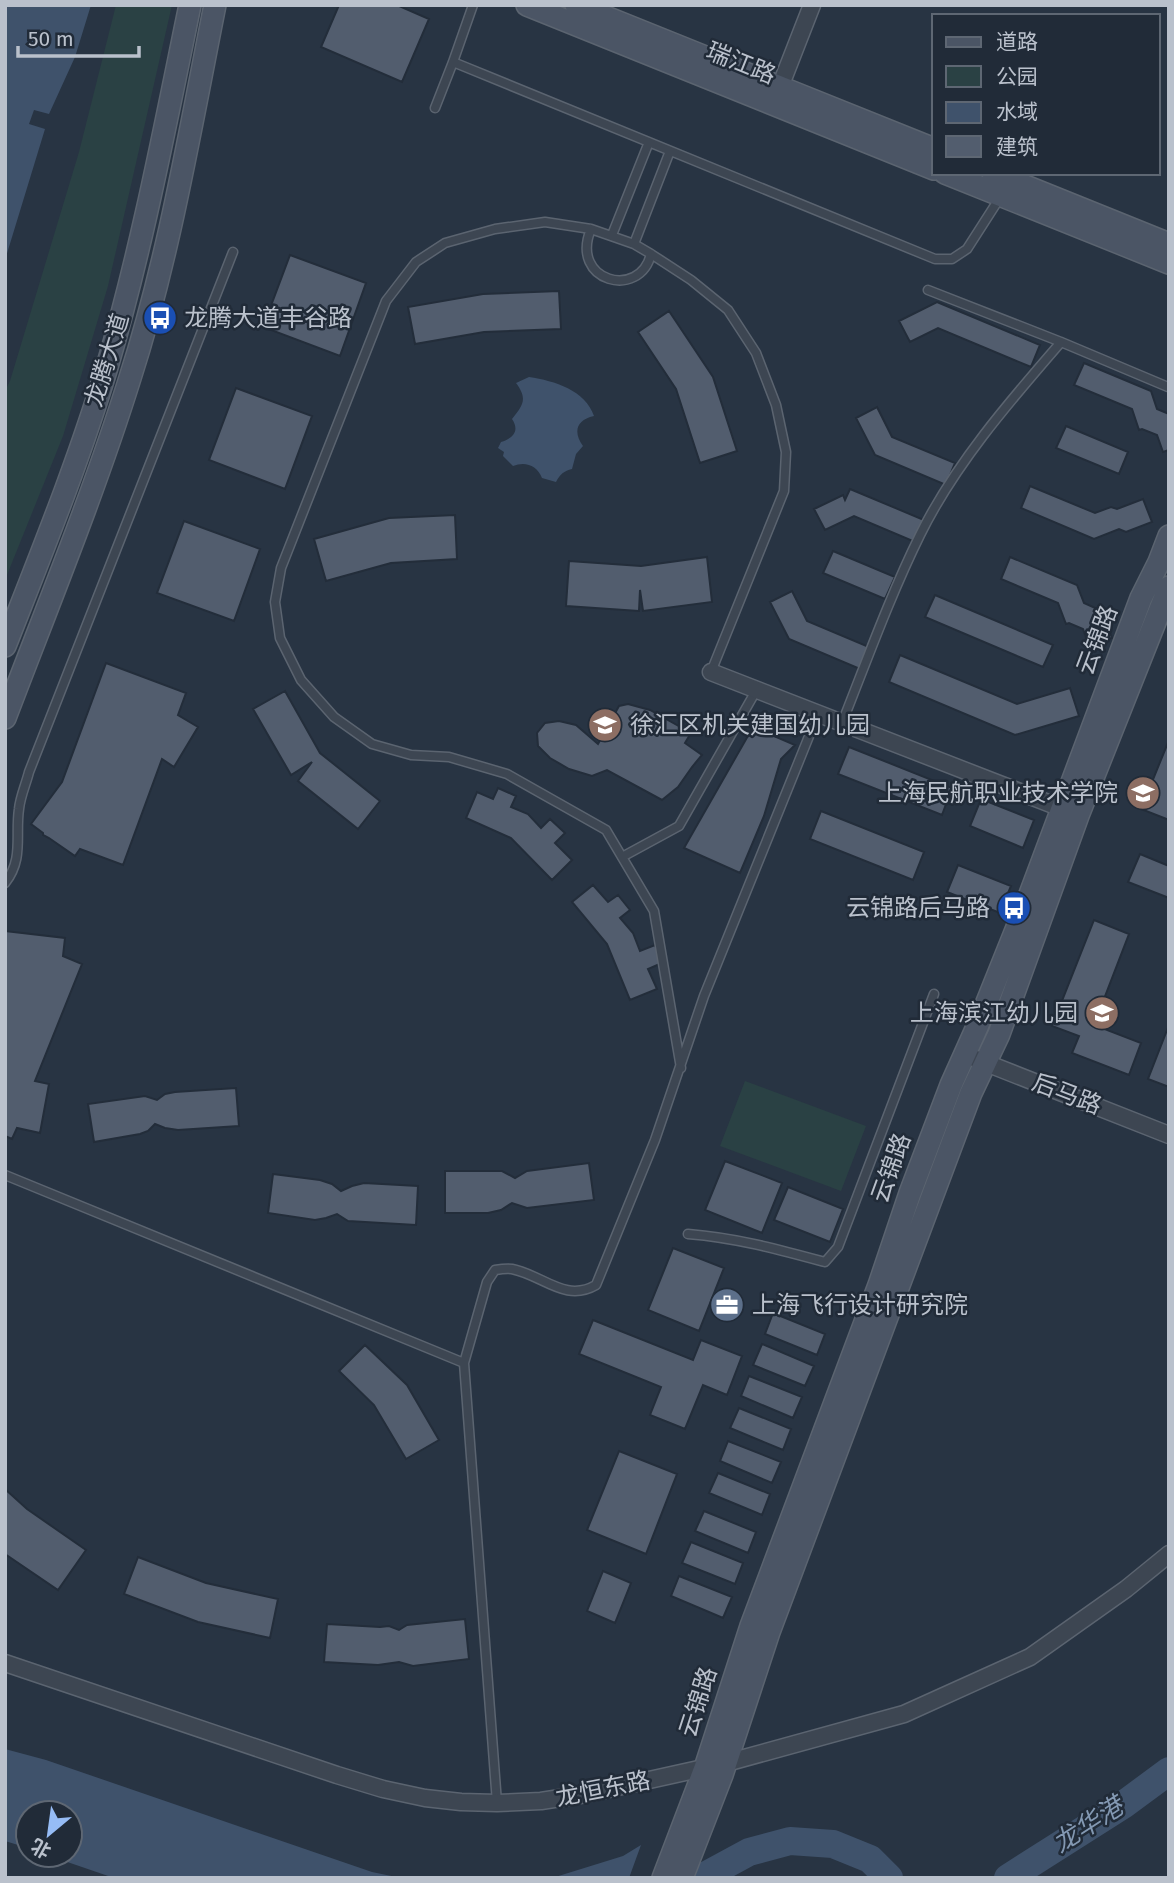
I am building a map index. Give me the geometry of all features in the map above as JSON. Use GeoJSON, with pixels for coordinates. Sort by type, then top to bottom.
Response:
{"type":"FeatureCollection","features":[{"type":"Feature","properties":{"kind":"main road","name":"龙腾大道"},"geometry":{"type":"LineString","coordinates":[[5,646],[88,426],[110,358],[138,251],[190,5]]}},
{"type":"Feature","properties":{"kind":"main road","name":"龙腾大道"},"geometry":{"type":"LineString","coordinates":[[5,718],[131,377],[163,257],[215,5]]}},
{"type":"Feature","properties":{"kind":"main road","name":"瑞江路"},"geometry":{"type":"LineString","coordinates":[[527,5],[932,168]]}},
{"type":"Feature","properties":{"kind":"main road","name":"瑞江路"},"geometry":{"type":"LineString","coordinates":[[576,5],[932,148]]}},
{"type":"Feature","properties":{"kind":"main road"},"geometry":{"type":"LineString","coordinates":[[950,175],[1169,263]]}},
{"type":"Feature","properties":{"kind":"main road"},"geometry":{"type":"LineString","coordinates":[[998,175],[1169,244]]}},
{"type":"Feature","properties":{"kind":"main road","name":"云锦路"},"geometry":{"type":"LineString","coordinates":[[663,1878],[705,1768],[751,1626],[879,1285],[909,1193],[950,1085],[977,1027],[1024,910],[1141,598],[1169,536]]}},
{"type":"Feature","properties":{"kind":"main road","name":"云锦路"},"geometry":{"type":"LineString","coordinates":[[682,1878],[726,1763],[769,1632],[971,1093],[999,1034],[1079,813],[1169,587]]}},
{"type":"Feature","properties":{"kind":"street"},"geometry":{"type":"LineString","coordinates":[[780,87],[812,5]]}},
{"type":"Feature","properties":{"kind":"street"},"geometry":{"type":"LineString","coordinates":[[711,671],[1061,808]]}},
{"type":"Feature","properties":{"kind":"street","name":"后马路"},"geometry":{"type":"LineString","coordinates":[[965,1054],[1169,1135]]}},
{"type":"Feature","properties":{"kind":"street","name":"龙恒东路"},"geometry":{"type":"LineString","coordinates":[[5,1663],[372,1786],[425,1798],[461,1802],[541,1801],[586,1794],[726,1763],[904,1714],[1030,1657],[1126,1589],[1169,1554]]}},
{"type":"Feature","properties":{"kind":"lane"},"geometry":{"type":"LineString","coordinates":[[435,108],[473,5]]}},
{"type":"Feature","properties":{"kind":"lane"},"geometry":{"type":"LineString","coordinates":[[453,62],[935,259],[952,259],[967,249],[1001,196]]}},
{"type":"Feature","properties":{"kind":"lane"},"geometry":{"type":"LineString","coordinates":[[612,235],[649,142]]}},
{"type":"Feature","properties":{"kind":"lane"},"geometry":{"type":"LineString","coordinates":[[634,244],[670,151]]}},
{"type":"Feature","properties":{"kind":"lane"},"geometry":{"type":"LineString","coordinates":[[681,1068],[654,911],[606,830],[507,774],[449,757],[411,755],[372,744],[334,717],[301,680],[280,638],[275,602],[281,568],[386,301],[416,262],[445,243],[495,229],[545,222],[591,229],[634,244],[651,254],[691,280],[728,310],[755,353],[776,405],[786,452],[784,491],[711,671]]}},
{"type":"Feature","properties":{"kind":"lane"},"geometry":{"type":"LineString","coordinates":[[591,229],[586,251],[595,270],[604,277],[625,280],[635,276],[643,270],[651,254]]}},
{"type":"Feature","properties":{"kind":"lane"},"geometry":{"type":"LineString","coordinates":[[5,883],[13,874],[19,849],[19,809],[29,772],[233,252]]}},
{"type":"Feature","properties":{"kind":"lane"},"geometry":{"type":"LineString","coordinates":[[928,290],[1168,387]]}},
{"type":"Feature","properties":{"kind":"lane"},"geometry":{"type":"LineString","coordinates":[[842,723],[920,534],[959,469],[1018,391],[1061,342]]}},
{"type":"Feature","properties":{"kind":"lane"},"geometry":{"type":"LineString","coordinates":[[622,858],[679,827],[757,689]]}},
{"type":"Feature","properties":{"kind":"lane"},"geometry":{"type":"LineString","coordinates":[[497,1803],[464,1363],[486,1282],[495,1270],[511,1269],[571,1292],[584,1292],[596,1285],[655,1140],[704,996],[818,713]]}},
{"type":"Feature","properties":{"kind":"lane"},"geometry":{"type":"LineString","coordinates":[[688,1234],[763,1244],[824,1262],[838,1247],[934,994]]}},
{"type":"Feature","properties":{"kind":"lane"},"geometry":{"type":"LineString","coordinates":[[5,1175],[464,1363]]}},
{"type":"Feature","properties":{"kind":"green space"},"geometry":{"type":"Polygon","coordinates":[[[116,5],[172,5],[108,286],[63,436],[5,580],[5,391],[79,152],[116,5]]]}},
{"type":"Feature","properties":{"kind":"green space"},"geometry":{"type":"Polygon","coordinates":[[[745,1081],[866,1126],[841,1191],[720,1146],[745,1081]]]}},
{"type":"Feature","properties":{"kind":"water"},"geometry":{"type":"Polygon","coordinates":[[[5,5],[91,5],[75,57],[49,114],[34,110],[29,124],[45,129],[5,260],[5,5]]]}},
{"type":"Feature","properties":{"kind":"water"},"geometry":{"type":"Polygon","coordinates":[[[529,377],[568,388],[584,400],[594,416],[583,420],[578,427],[578,436],[583,446],[576,454],[572,469],[562,473],[556,482],[542,478],[530,465],[513,466],[498,448],[501,442],[512,436],[515,427],[512,419],[523,402],[522,393],[516,383],[529,377]]]}},
{"type":"Feature","properties":{"kind":"water"},"geometry":{"type":"Polygon","coordinates":[[[5,1749],[46,1760],[372,1872],[401,1878],[114,1878],[84,1868],[84,1799],[14,1799],[14,1844],[5,1841],[5,1749]]]}},
{"type":"Feature","properties":{"kind":"water"},"geometry":{"type":"Polygon","coordinates":[[[641,1845],[629,1878],[552,1878],[623,1856],[641,1845]]]}},
{"type":"Feature","properties":{"kind":"building"},"geometry":{"type":"Polygon","coordinates":[[[339,5],[397,5],[429,19],[402,82],[321,47],[339,5]]]}},
{"type":"Feature","properties":{"kind":"building"},"geometry":{"type":"Polygon","coordinates":[[[290,255],[366,283],[340,356],[263,327],[290,255]]]}},
{"type":"Feature","properties":{"kind":"building"},"geometry":{"type":"Polygon","coordinates":[[[559,291],[561,329],[484,332],[415,344],[408,307],[483,294],[559,291]]]}},
{"type":"Feature","properties":{"kind":"building"},"geometry":{"type":"Polygon","coordinates":[[[937,302],[1040,345],[1031,367],[938,328],[910,342],[899,321],[937,302]]]}},
{"type":"Feature","properties":{"kind":"building"},"geometry":{"type":"Polygon","coordinates":[[[669,311],[713,377],[737,451],[700,463],[676,389],[638,332],[669,311]]]}},
{"type":"Feature","properties":{"kind":"building"},"geometry":{"type":"Polygon","coordinates":[[[1084,363],[1151,391],[1157,409],[1169,414],[1169,450],[1163,452],[1157,435],[1139,430],[1132,409],[1074,385],[1084,363]]]}},
{"type":"Feature","properties":{"kind":"building"},"geometry":{"type":"Polygon","coordinates":[[[236,388],[312,416],[285,489],[209,460],[236,388]]]}},
{"type":"Feature","properties":{"kind":"building"},"geometry":{"type":"Polygon","coordinates":[[[877,407],[892,437],[955,463],[946,485],[875,455],[856,418],[877,407]]]}},
{"type":"Feature","properties":{"kind":"building"},"geometry":{"type":"Polygon","coordinates":[[[1066,426],[1128,452],[1119,474],[1056,448],[1066,426]]]}},
{"type":"Feature","properties":{"kind":"building"},"geometry":{"type":"Polygon","coordinates":[[[1030,486],[1095,513],[1111,507],[1117,509],[1143,499],[1152,522],[1126,532],[1119,529],[1094,539],[1021,508],[1030,486]]]}},
{"type":"Feature","properties":{"kind":"building"},"geometry":{"type":"Polygon","coordinates":[[[850,489],[924,520],[915,542],[854,516],[825,530],[814,509],[843,495],[845,500],[850,489]]]}},
{"type":"Feature","properties":{"kind":"building"},"geometry":{"type":"Polygon","coordinates":[[[455,515],[457,559],[391,563],[326,581],[314,539],[389,518],[455,515]]]}},
{"type":"Feature","properties":{"kind":"building"},"geometry":{"type":"Polygon","coordinates":[[[184,521],[260,549],[234,621],[157,593],[184,521]]]}},
{"type":"Feature","properties":{"kind":"building"},"geometry":{"type":"Polygon","coordinates":[[[833,551],[895,577],[885,599],[823,573],[833,551]]]}},
{"type":"Feature","properties":{"kind":"building"},"geometry":{"type":"Polygon","coordinates":[[[707,557],[712,602],[643,611],[640,590],[639,611],[566,606],[569,561],[641,566],[707,557]]]}},
{"type":"Feature","properties":{"kind":"building"},"geometry":{"type":"Polygon","coordinates":[[[1010,557],[1077,585],[1084,603],[1102,611],[1112,638],[1089,646],[1083,629],[1066,624],[1058,603],[1001,579],[1010,557]]]}},
{"type":"Feature","properties":{"kind":"building"},"geometry":{"type":"Polygon","coordinates":[[[792,591],[807,621],[869,647],[860,669],[789,639],[770,602],[792,591]]]}},
{"type":"Feature","properties":{"kind":"building"},"geometry":{"type":"Polygon","coordinates":[[[935,595],[1053,645],[1043,667],[925,617],[935,595]]]}},
{"type":"Feature","properties":{"kind":"building"},"geometry":{"type":"Polygon","coordinates":[[[900,655],[1017,704],[1070,688],[1079,716],[1015,735],[889,682],[900,655]]]}},
{"type":"Feature","properties":{"kind":"building"},"geometry":{"type":"Polygon","coordinates":[[[106,663],[186,693],[178,715],[198,727],[174,767],[162,759],[123,865],[80,849],[75,856],[31,824],[62,782],[106,663]]]}},
{"type":"Feature","properties":{"kind":"building"},"geometry":{"type":"Polygon","coordinates":[[[285,691],[320,753],[380,801],[358,829],[298,781],[312,762],[291,775],[253,709],[285,691]]]}},
{"type":"Feature","properties":{"kind":"building"},"geometry":{"type":"Polygon","coordinates":[[[628,704],[650,710],[691,733],[685,743],[702,755],[678,787],[662,800],[607,770],[592,776],[569,769],[550,758],[538,746],[537,733],[545,723],[559,721],[576,725],[598,744],[619,706],[628,704]]]}},
{"type":"Feature","properties":{"kind":"building"},"geometry":{"type":"Polygon","coordinates":[[[753,727],[795,745],[781,759],[764,816],[740,873],[684,848],[753,727]]]}},
{"type":"Feature","properties":{"kind":"building"},"geometry":{"type":"Polygon","coordinates":[[[1169,740],[1169,820],[1141,809],[1169,740]]]}},
{"type":"Feature","properties":{"kind":"building"},"geometry":{"type":"Polygon","coordinates":[[[849,747],[952,788],[942,815],[838,774],[849,747]]]}},
{"type":"Feature","properties":{"kind":"building"},"geometry":{"type":"Polygon","coordinates":[[[498,788],[516,796],[511,807],[528,814],[541,828],[550,819],[565,833],[555,843],[572,860],[552,880],[511,838],[466,818],[477,792],[493,799],[498,788]]]}},
{"type":"Feature","properties":{"kind":"building"},"geometry":{"type":"Polygon","coordinates":[[[981,799],[1034,820],[1023,848],[970,826],[981,799]]]}},
{"type":"Feature","properties":{"kind":"building"},"geometry":{"type":"Polygon","coordinates":[[[821,811],[924,852],[913,880],[810,839],[821,811]]]}},
{"type":"Feature","properties":{"kind":"building"},"geometry":{"type":"Polygon","coordinates":[[[1140,854],[1169,866],[1169,898],[1128,882],[1140,854]]]}},
{"type":"Feature","properties":{"kind":"building"},"geometry":{"type":"Polygon","coordinates":[[[958,865],[1011,886],[1000,913],[947,892],[958,865]]]}},
{"type":"Feature","properties":{"kind":"building"},"geometry":{"type":"Polygon","coordinates":[[[593,885],[608,902],[618,895],[630,910],[620,918],[633,933],[640,951],[655,945],[662,963],[648,969],[657,989],[630,1000],[607,944],[572,902],[593,885]]]}},
{"type":"Feature","properties":{"kind":"building"},"geometry":{"type":"Polygon","coordinates":[[[1094,920],[1129,934],[1094,1025],[1141,1043],[1129,1075],[1072,1053],[1079,1036],[1052,1026],[1094,920]]]}},
{"type":"Feature","properties":{"kind":"building"},"geometry":{"type":"Polygon","coordinates":[[[5,931],[65,938],[63,956],[82,964],[35,1081],[49,1084],[40,1133],[17,1128],[12,1139],[5,1136],[5,931]]]}},
{"type":"Feature","properties":{"kind":"building"},"geometry":{"type":"Polygon","coordinates":[[[1169,1025],[1169,1087],[1148,1079],[1169,1025]]]}},
{"type":"Feature","properties":{"kind":"building"},"geometry":{"type":"Polygon","coordinates":[[[236,1088],[239,1126],[178,1130],[155,1124],[140,1134],[94,1142],[88,1104],[145,1096],[157,1100],[165,1094],[175,1092],[236,1088]]]}},
{"type":"Feature","properties":{"kind":"building"},"geometry":{"type":"Polygon","coordinates":[[[725,1161],[782,1183],[762,1233],[705,1210],[725,1161]]]}},
{"type":"Feature","properties":{"kind":"building"},"geometry":{"type":"Polygon","coordinates":[[[589,1163],[594,1200],[527,1208],[512,1203],[501,1210],[488,1213],[445,1213],[445,1171],[502,1171],[515,1178],[527,1171],[589,1163]]]}},
{"type":"Feature","properties":{"kind":"building"},"geometry":{"type":"Polygon","coordinates":[[[273,1174],[320,1180],[341,1191],[364,1183],[418,1186],[416,1225],[348,1221],[337,1214],[315,1220],[268,1213],[273,1174]]]}},
{"type":"Feature","properties":{"kind":"building"},"geometry":{"type":"Polygon","coordinates":[[[788,1187],[843,1209],[830,1242],[774,1220],[788,1187]]]}},
{"type":"Feature","properties":{"kind":"building"},"geometry":{"type":"Polygon","coordinates":[[[673,1248],[724,1268],[699,1331],[648,1310],[673,1248]]]}},
{"type":"Feature","properties":{"kind":"building"},"geometry":{"type":"Polygon","coordinates":[[[773,1313],[825,1334],[817,1355],[765,1334],[773,1313]]]}},
{"type":"Feature","properties":{"kind":"building"},"geometry":{"type":"Polygon","coordinates":[[[593,1320],[693,1360],[701,1340],[742,1356],[727,1395],[703,1385],[685,1429],[650,1415],[661,1387],[579,1354],[593,1320]]]}},
{"type":"Feature","properties":{"kind":"building"},"geometry":{"type":"Polygon","coordinates":[[[762,1344],[814,1366],[805,1386],[753,1365],[762,1344]]]}},
{"type":"Feature","properties":{"kind":"building"},"geometry":{"type":"Polygon","coordinates":[[[365,1345],[407,1385],[439,1440],[406,1459],[374,1405],[339,1371],[365,1345]]]}},
{"type":"Feature","properties":{"kind":"building"},"geometry":{"type":"Polygon","coordinates":[[[749,1376],[802,1397],[793,1418],[741,1396],[749,1376]]]}},
{"type":"Feature","properties":{"kind":"building"},"geometry":{"type":"Polygon","coordinates":[[[739,1408],[791,1429],[783,1450],[730,1428],[739,1408]]]}},
{"type":"Feature","properties":{"kind":"building"},"geometry":{"type":"Polygon","coordinates":[[[728,1441],[781,1462],[772,1483],[720,1461],[728,1441]]]}},
{"type":"Feature","properties":{"kind":"building"},"geometry":{"type":"Polygon","coordinates":[[[619,1451],[677,1474],[646,1554],[587,1530],[619,1451]]]}},
{"type":"Feature","properties":{"kind":"building"},"geometry":{"type":"Polygon","coordinates":[[[718,1473],[770,1494],[762,1515],[709,1493],[718,1473]]]}},
{"type":"Feature","properties":{"kind":"building"},"geometry":{"type":"Polygon","coordinates":[[[5,1489],[27,1509],[86,1550],[58,1590],[5,1554],[5,1489]]]}},
{"type":"Feature","properties":{"kind":"building"},"geometry":{"type":"Polygon","coordinates":[[[704,1511],[756,1532],[748,1553],[695,1531],[704,1511]]]}},
{"type":"Feature","properties":{"kind":"building"},"geometry":{"type":"Polygon","coordinates":[[[691,1542],[743,1563],[735,1584],[682,1563],[691,1542]]]}},
{"type":"Feature","properties":{"kind":"building"},"geometry":{"type":"Polygon","coordinates":[[[138,1557],[206,1583],[278,1599],[270,1638],[198,1622],[124,1594],[138,1557]]]}},
{"type":"Feature","properties":{"kind":"building"},"geometry":{"type":"Polygon","coordinates":[[[603,1571],[631,1583],[615,1623],[587,1611],[603,1571]]]}},
{"type":"Feature","properties":{"kind":"building"},"geometry":{"type":"Polygon","coordinates":[[[679,1576],[732,1597],[723,1618],[671,1596],[679,1576]]]}},
{"type":"Feature","properties":{"kind":"building"},"geometry":{"type":"Polygon","coordinates":[[[465,1619],[469,1659],[413,1666],[399,1662],[378,1665],[324,1662],[327,1624],[389,1626],[399,1630],[407,1625],[465,1619]]]}},
{"type":"Feature","properties":{"kind":"waterway","name":"龙华港"},"geometry":{"type":"LineString","coordinates":[[1008,1878],[1123,1805],[1169,1771]]}},
{"type":"Feature","properties":{"kind":"waterway","name":"龙华港"},"geometry":{"type":"LineString","coordinates":[[701,1878],[749,1852],[790,1841],[833,1844],[870,1859],[889,1878]]}},
{"type":"Feature","properties":{"kind":"place","name":"龙腾大道丰谷路"},"geometry":{"type":"Point","coordinates":[160,318]}},
{"type":"Feature","properties":{"kind":"place","name":"徐汇区机关建国幼儿园"},"geometry":{"type":"Point","coordinates":[605,725]}},
{"type":"Feature","properties":{"kind":"place","name":"上海民航职业技术学院"},"geometry":{"type":"Point","coordinates":[1143,793]}},
{"type":"Feature","properties":{"kind":"place","name":"云锦路后马路"},"geometry":{"type":"Point","coordinates":[1014,908]}},
{"type":"Feature","properties":{"kind":"place","name":"上海滨江幼儿园"},"geometry":{"type":"Point","coordinates":[1102,1013]}},
{"type":"Feature","properties":{"kind":"place","name":"上海飞行设计研究院"},"geometry":{"type":"Point","coordinates":[727,1305]}}]}
